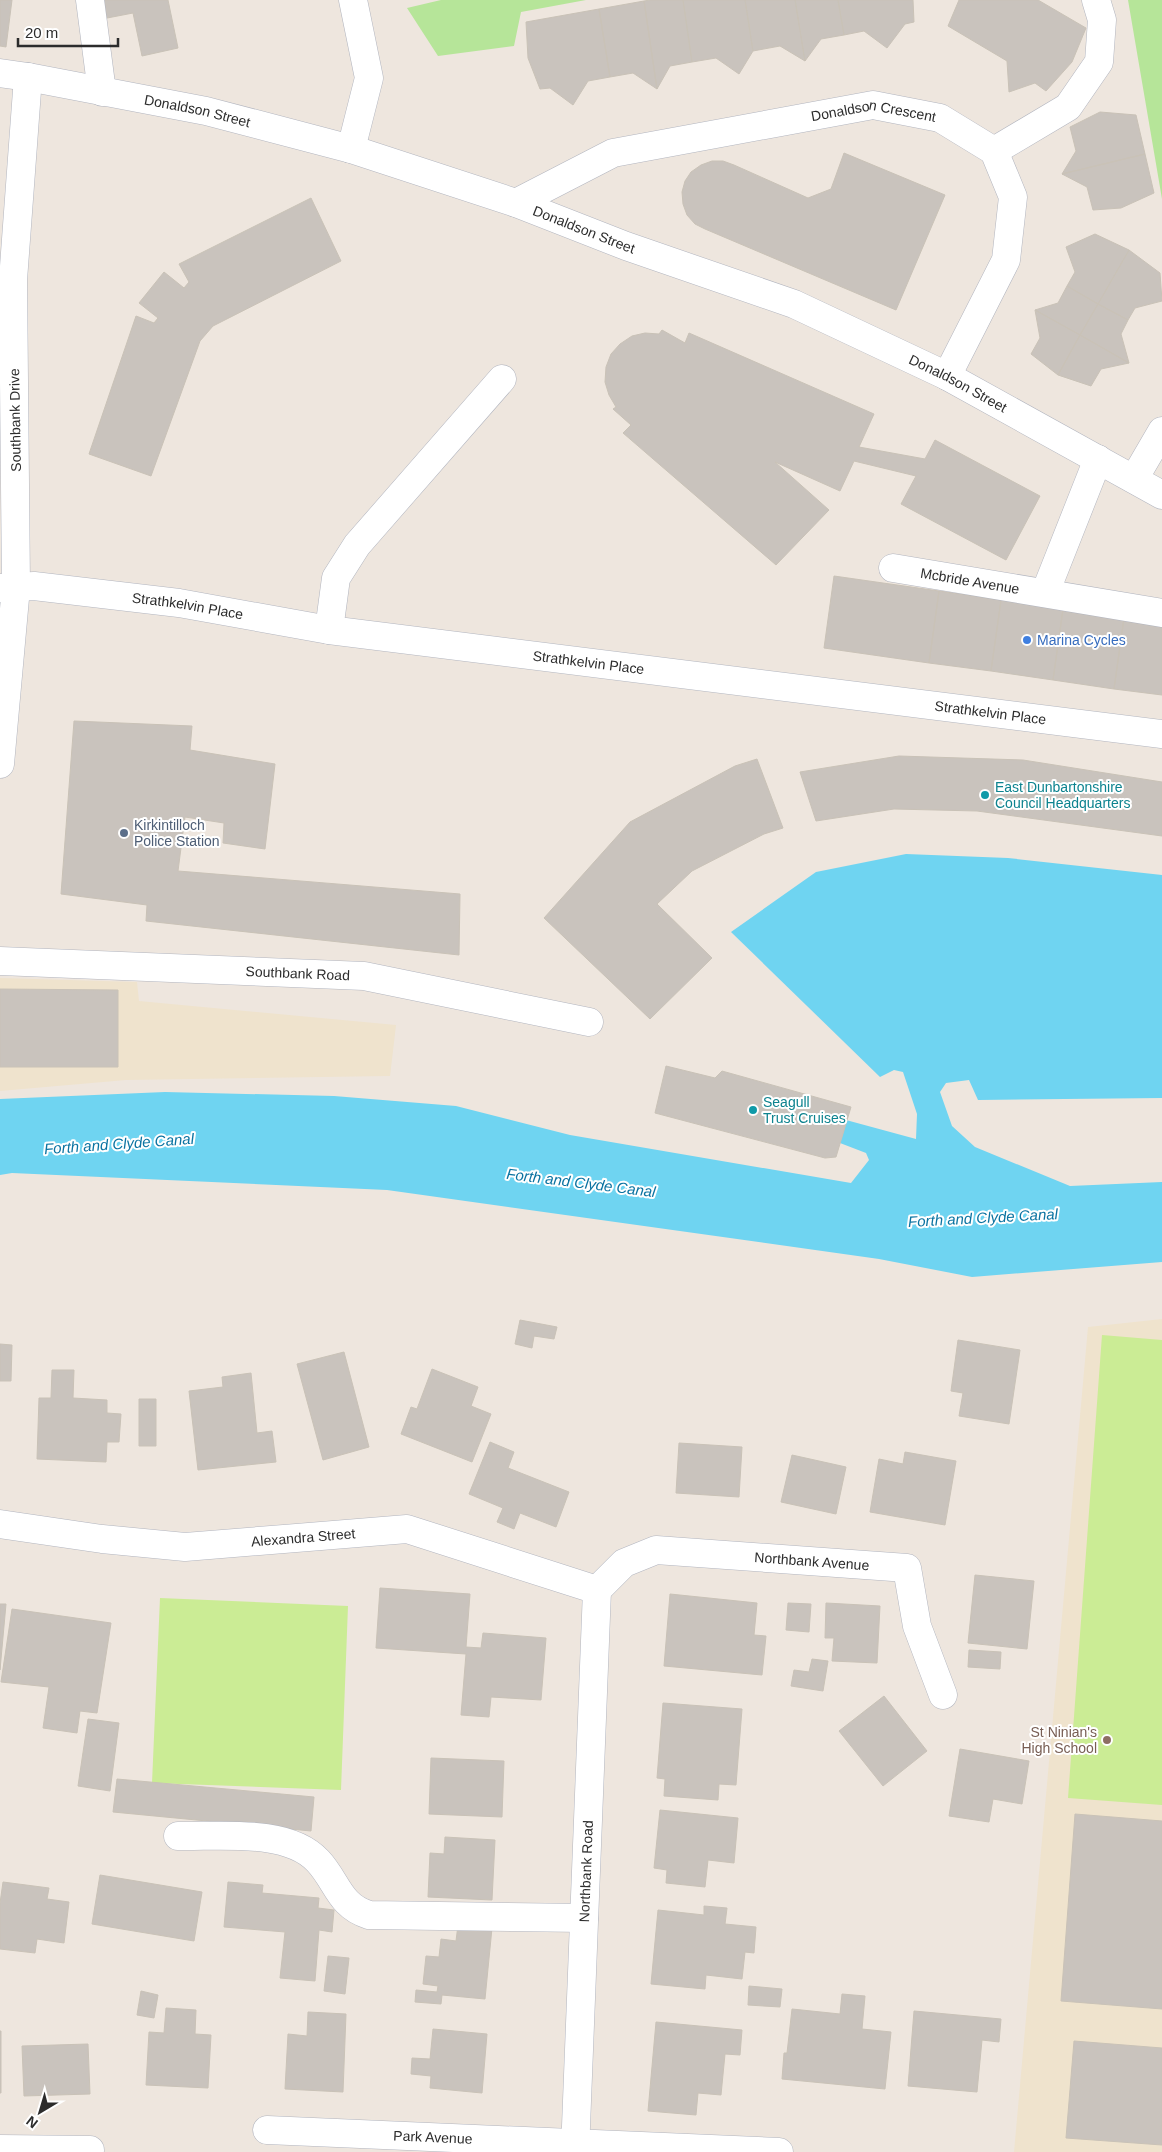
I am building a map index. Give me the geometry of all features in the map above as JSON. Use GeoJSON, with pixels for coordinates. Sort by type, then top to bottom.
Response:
{"type":"FeatureCollection","features":[{"type":"Feature","properties":{"kind":"street"},"geometry":{"type":"LineString","coordinates":[[90,0],[102,92]]}},
{"type":"Feature","properties":{"kind":"street"},"geometry":{"type":"LineString","coordinates":[[351,149],[369,78],[353,0]]}},
{"type":"Feature","properties":{"kind":"street"},"geometry":{"type":"LineString","coordinates":[[947,376],[1006,260],[1013,197],[994,151],[1068,107],[1099,62],[1102,20],[1096,0]]}},
{"type":"Feature","properties":{"kind":"street","name":"Donaldson Street"},"geometry":{"type":"LineString","coordinates":[[0,73],[206,111],[351,149],[516,203],[626,246],[794,304],[947,376],[1162,495]]}},
{"type":"Feature","properties":{"kind":"street","name":"Southbank Drive"},"geometry":{"type":"LineString","coordinates":[[0,764],[8,588],[13,280],[28,77]]}},
{"type":"Feature","properties":{"kind":"street","name":"Donaldson Crescent"},"geometry":{"type":"LineString","coordinates":[[516,203],[613,153],[873,105],[940,118],[994,151]]}},
{"type":"Feature","properties":{"kind":"street"},"geometry":{"type":"LineString","coordinates":[[329,630],[336,578],[357,545],[502,379]]}},
{"type":"Feature","properties":{"kind":"street"},"geometry":{"type":"LineString","coordinates":[[1134,479],[1162,431]]}},
{"type":"Feature","properties":{"kind":"street"},"geometry":{"type":"LineString","coordinates":[[1045,593],[1098,460]]}},
{"type":"Feature","properties":{"kind":"street","name":"Mcbride Avenue"},"geometry":{"type":"LineString","coordinates":[[893,568],[1162,613]]}},
{"type":"Feature","properties":{"kind":"street","name":"Strathkelvin Place"},"geometry":{"type":"LineString","coordinates":[[8,588],[34,586],[179,603],[329,630],[1162,734]]}},
{"type":"Feature","properties":{"kind":"street","name":"Southbank Road"},"geometry":{"type":"LineString","coordinates":[[0,961],[364,976],[589,1022]]}},
{"type":"Feature","properties":{"kind":"street","name":"Alexandra Street"},"geometry":{"type":"LineString","coordinates":[[0,1524],[102,1539],[185,1548],[407,1529],[597,1590]]}},
{"type":"Feature","properties":{"kind":"street","name":"Northbank Avenue"},"geometry":{"type":"LineString","coordinates":[[597,1590],[624,1563],[656,1550],[907,1568],[917,1626],[943,1695]]}},
{"type":"Feature","properties":{"kind":"street","name":"Northbank Road"},"geometry":{"type":"LineString","coordinates":[[575,2148],[597,1590]]}},
{"type":"Feature","properties":{"kind":"street"},"geometry":{"type":"LineString","coordinates":[[178,1836],[260,1837],[290,1843],[308,1852],[318,1861],[350,1907],[368,1915],[584,1918]]}},
{"type":"Feature","properties":{"kind":"street","name":"Park Avenue"},"geometry":{"type":"LineString","coordinates":[[267,2130],[575,2148],[779,2152]]}},
{"type":"Feature","properties":{"kind":"street"},"geometry":{"type":"LineString","coordinates":[[0,2149],[90,2150]]}},
{"type":"Feature","properties":{"kind":"shaded area"},"geometry":{"type":"Polygon","coordinates":[[[0,978],[137,982],[139,1001],[396,1025],[390,1076],[126,1080],[0,1091],[0,978]]]}},
{"type":"Feature","properties":{"kind":"shaded area","name":"St Ninian's High School"},"geometry":{"type":"Polygon","coordinates":[[[1162,1319],[1162,2152],[1014,2152],[1088,1327],[1162,1319]]]}},
{"type":"Feature","properties":{"kind":"green space"},"geometry":{"type":"Polygon","coordinates":[[[441,0],[586,0],[521,12],[514,46],[438,56],[407,8],[441,0]]]}},
{"type":"Feature","properties":{"kind":"green space"},"geometry":{"type":"Polygon","coordinates":[[[1128,0],[1162,0],[1162,199],[1128,0]]]}},
{"type":"Feature","properties":{"kind":"green space"},"geometry":{"type":"Polygon","coordinates":[[[1102,1335],[1162,1340],[1162,1805],[1068,1798],[1102,1335]]]}},
{"type":"Feature","properties":{"kind":"green space"},"geometry":{"type":"Polygon","coordinates":[[[160,1598],[348,1606],[341,1790],[152,1783],[160,1598]]]}},
{"type":"Feature","properties":{"kind":"water","name":"Forth and Clyde Canal"},"geometry":{"type":"Polygon","coordinates":[[[906,854],[1008,858],[1162,875],[1162,1098],[978,1100],[969,1080],[946,1083],[940,1092],[952,1126],[975,1147],[1070,1186],[1162,1182],[1162,1262],[972,1277],[879,1259],[387,1190],[12,1173],[0,1175],[0,1099],[165,1092],[334,1096],[456,1106],[570,1135],[851,1183],[869,1160],[866,1153],[840,1143],[846,1120],[916,1139],[917,1114],[903,1072],[894,1070],[880,1077],[731,932],[816,872],[906,854]]]}},
{"type":"Feature","properties":{"kind":"building"},"geometry":{"type":"Polygon","coordinates":[[[0,0],[12,0],[6,47],[0,46],[0,0]]]}},
{"type":"Feature","properties":{"kind":"building"},"geometry":{"type":"Polygon","coordinates":[[[98,0],[168,0],[178,48],[142,56],[133,13],[102,19],[98,0]]]}},
{"type":"Feature","properties":{"kind":"building"},"geometry":{"type":"Polygon","coordinates":[[[683,0],[692,62],[670,66],[657,89],[644,1],[683,0]]]}},
{"type":"Feature","properties":{"kind":"building"},"geometry":{"type":"Polygon","coordinates":[[[683,0],[745,0],[753,51],[739,74],[716,58],[692,62],[683,0]]]}},
{"type":"Feature","properties":{"kind":"building"},"geometry":{"type":"Polygon","coordinates":[[[745,0],[795,0],[805,61],[780,46],[753,51],[745,0]]]}},
{"type":"Feature","properties":{"kind":"building"},"geometry":{"type":"Polygon","coordinates":[[[795,0],[838,0],[844,35],[821,39],[805,61],[795,0]]]}},
{"type":"Feature","properties":{"kind":"building"},"geometry":{"type":"Polygon","coordinates":[[[838,0],[913,0],[914,22],[905,24],[887,48],[864,31],[844,35],[838,0]]]}},
{"type":"Feature","properties":{"kind":"building"},"geometry":{"type":"Polygon","coordinates":[[[959,0],[1038,0],[1086,28],[1072,62],[1046,91],[1035,83],[1009,92],[1007,61],[948,26],[959,0]]]}},
{"type":"Feature","properties":{"kind":"building"},"geometry":{"type":"Polygon","coordinates":[[[644,1],[657,89],[633,73],[610,77],[599,9],[644,1]]]}},
{"type":"Feature","properties":{"kind":"building"},"geometry":{"type":"Polygon","coordinates":[[[599,9],[610,77],[588,81],[573,105],[550,88],[540,89],[528,58],[526,22],[599,9]]]}},
{"type":"Feature","properties":{"kind":"building"},"geometry":{"type":"Polygon","coordinates":[[[1100,112],[1136,115],[1145,154],[1062,174],[1076,151],[1070,127],[1100,112]]]}},
{"type":"Feature","properties":{"kind":"building"},"geometry":{"type":"Polygon","coordinates":[[[844,153],[945,195],[896,310],[705,229],[695,224],[687,215],[683,204],[682,192],[685,181],[691,172],[701,165],[712,161],[723,161],[734,165],[808,198],[831,189],[844,153]]]}},
{"type":"Feature","properties":{"kind":"building"},"geometry":{"type":"Polygon","coordinates":[[[1145,154],[1154,193],[1121,208],[1093,210],[1087,187],[1062,174],[1145,154]]]}},
{"type":"Feature","properties":{"kind":"building"},"geometry":{"type":"Polygon","coordinates":[[[311,198],[341,261],[213,326],[200,341],[151,476],[89,454],[136,316],[154,323],[158,318],[139,303],[164,272],[184,288],[189,282],[179,264],[311,198]]]}},
{"type":"Feature","properties":{"kind":"building"},"geometry":{"type":"Polygon","coordinates":[[[1095,234],[1129,250],[1098,304],[1067,286],[1075,272],[1066,247],[1095,234]]]}},
{"type":"Feature","properties":{"kind":"building"},"geometry":{"type":"Polygon","coordinates":[[[1129,250],[1160,273],[1162,301],[1135,308],[1128,320],[1098,304],[1129,250]]]}},
{"type":"Feature","properties":{"kind":"building"},"geometry":{"type":"Polygon","coordinates":[[[1067,286],[1098,304],[1080,335],[1035,310],[1058,303],[1067,286]]]}},
{"type":"Feature","properties":{"kind":"building"},"geometry":{"type":"Polygon","coordinates":[[[1098,304],[1128,320],[1121,334],[1129,363],[1080,335],[1098,304]]]}},
{"type":"Feature","properties":{"kind":"building"},"geometry":{"type":"Polygon","coordinates":[[[1035,310],[1080,335],[1058,375],[1031,354],[1040,338],[1035,310]]]}},
{"type":"Feature","properties":{"kind":"building"},"geometry":{"type":"Polygon","coordinates":[[[662,330],[685,343],[689,333],[874,414],[859,447],[925,459],[935,440],[1040,496],[1006,560],[901,504],[916,476],[854,461],[840,491],[775,462],[829,510],[776,565],[623,433],[631,425],[613,409],[616,407],[609,395],[605,382],[606,367],[611,354],[620,344],[632,336],[645,333],[659,334],[662,330]]]}},
{"type":"Feature","properties":{"kind":"building"},"geometry":{"type":"Polygon","coordinates":[[[1080,335],[1129,363],[1101,369],[1091,386],[1058,375],[1080,335]]]}},
{"type":"Feature","properties":{"kind":"building"},"geometry":{"type":"Polygon","coordinates":[[[834,576],[939,591],[929,663],[824,648],[834,576]]]}},
{"type":"Feature","properties":{"kind":"building"},"geometry":{"type":"Polygon","coordinates":[[[939,591],[1001,600],[991,671],[929,663],[939,591]]]}},
{"type":"Feature","properties":{"kind":"building","name":"Marina Cycles"},"geometry":{"type":"Polygon","coordinates":[[[1001,600],[1063,609],[1053,680],[991,671],[1001,600]]]}},
{"type":"Feature","properties":{"kind":"building"},"geometry":{"type":"Polygon","coordinates":[[[1063,609],[1124,618],[1114,689],[1053,680],[1063,609]]]}},
{"type":"Feature","properties":{"kind":"building"},"geometry":{"type":"Polygon","coordinates":[[[1124,618],[1162,623],[1162,695],[1114,689],[1124,618]]]}},
{"type":"Feature","properties":{"kind":"building","name":"Kirkintilloch Police Station"},"geometry":{"type":"Polygon","coordinates":[[[74,721],[192,726],[190,750],[275,764],[265,849],[223,843],[224,823],[185,817],[178,871],[460,894],[459,955],[146,921],[147,905],[61,894],[74,721]]]}},
{"type":"Feature","properties":{"kind":"building","name":"East Dunbartonshire Council Headquarters"},"geometry":{"type":"Polygon","coordinates":[[[899,756],[1023,760],[1162,782],[1162,836],[977,811],[894,809],[816,821],[800,772],[899,756]]]}},
{"type":"Feature","properties":{"kind":"building"},"geometry":{"type":"Polygon","coordinates":[[[757,759],[783,828],[764,834],[692,871],[657,904],[712,958],[650,1019],[544,918],[630,822],[735,766],[757,759]]]}},
{"type":"Feature","properties":{"kind":"building"},"geometry":{"type":"Polygon","coordinates":[[[0,989],[118,990],[118,1067],[0,1067],[0,989]]]}},
{"type":"Feature","properties":{"kind":"building","name":"Seagull Trust Cruises"},"geometry":{"type":"Polygon","coordinates":[[[666,1066],[715,1078],[722,1071],[851,1107],[836,1157],[825,1158],[655,1113],[666,1066]]]}},
{"type":"Feature","properties":{"kind":"building"},"geometry":{"type":"Polygon","coordinates":[[[520,1320],[557,1327],[554,1339],[534,1336],[532,1348],[515,1344],[520,1320]]]}},
{"type":"Feature","properties":{"kind":"building"},"geometry":{"type":"Polygon","coordinates":[[[958,1340],[1020,1350],[1009,1424],[959,1416],[963,1393],[951,1391],[958,1340]]]}},
{"type":"Feature","properties":{"kind":"building"},"geometry":{"type":"Polygon","coordinates":[[[0,1344],[12,1345],[11,1381],[0,1381],[0,1344]]]}},
{"type":"Feature","properties":{"kind":"building"},"geometry":{"type":"Polygon","coordinates":[[[344,1352],[369,1447],[323,1460],[297,1364],[344,1352]]]}},
{"type":"Feature","properties":{"kind":"building"},"geometry":{"type":"Polygon","coordinates":[[[432,1369],[478,1387],[471,1406],[491,1414],[472,1462],[401,1434],[411,1407],[417,1409],[432,1369]]]}},
{"type":"Feature","properties":{"kind":"building"},"geometry":{"type":"Polygon","coordinates":[[[52,1370],[74,1370],[73,1398],[107,1400],[107,1413],[121,1414],[119,1442],[107,1442],[106,1462],[37,1459],[39,1398],[51,1398],[52,1370]]]}},
{"type":"Feature","properties":{"kind":"building"},"geometry":{"type":"Polygon","coordinates":[[[251,1373],[257,1433],[272,1431],[276,1462],[198,1470],[189,1391],[223,1387],[222,1377],[251,1373]]]}},
{"type":"Feature","properties":{"kind":"building"},"geometry":{"type":"Polygon","coordinates":[[[139,1399],[156,1399],[156,1446],[139,1446],[139,1399]]]}},
{"type":"Feature","properties":{"kind":"building"},"geometry":{"type":"Polygon","coordinates":[[[490,1442],[514,1452],[508,1468],[569,1492],[556,1527],[520,1513],[514,1529],[497,1522],[503,1508],[469,1494],[490,1442]]]}},
{"type":"Feature","properties":{"kind":"building"},"geometry":{"type":"Polygon","coordinates":[[[679,1443],[742,1447],[739,1497],[676,1493],[679,1443]]]}},
{"type":"Feature","properties":{"kind":"building"},"geometry":{"type":"Polygon","coordinates":[[[905,1452],[956,1461],[945,1525],[870,1512],[879,1459],[903,1464],[905,1452]]]}},
{"type":"Feature","properties":{"kind":"building"},"geometry":{"type":"Polygon","coordinates":[[[792,1455],[846,1467],[836,1514],[781,1502],[792,1455]]]}},
{"type":"Feature","properties":{"kind":"building"},"geometry":{"type":"Polygon","coordinates":[[[975,1575],[1034,1581],[1027,1649],[968,1643],[975,1575]]]}},
{"type":"Feature","properties":{"kind":"building"},"geometry":{"type":"Polygon","coordinates":[[[380,1588],[470,1594],[466,1647],[481,1648],[483,1633],[546,1638],[541,1700],[491,1697],[489,1717],[461,1715],[466,1654],[376,1648],[380,1588]]]}},
{"type":"Feature","properties":{"kind":"building"},"geometry":{"type":"Polygon","coordinates":[[[670,1594],[757,1603],[754,1635],[766,1636],[762,1675],[664,1666],[670,1594]]]}},
{"type":"Feature","properties":{"kind":"building"},"geometry":{"type":"Polygon","coordinates":[[[788,1603],[811,1604],[809,1632],[786,1630],[788,1603]]]}},
{"type":"Feature","properties":{"kind":"building"},"geometry":{"type":"Polygon","coordinates":[[[826,1603],[880,1606],[877,1663],[832,1661],[834,1638],[825,1638],[826,1603]]]}},
{"type":"Feature","properties":{"kind":"building"},"geometry":{"type":"Polygon","coordinates":[[[0,1604],[6,1604],[0,1670],[0,1604]]]}},
{"type":"Feature","properties":{"kind":"building"},"geometry":{"type":"Polygon","coordinates":[[[12,1609],[111,1623],[97,1713],[80,1711],[77,1733],[43,1728],[49,1687],[1,1682],[12,1609]]]}},
{"type":"Feature","properties":{"kind":"building"},"geometry":{"type":"Polygon","coordinates":[[[969,1650],[1001,1652],[1000,1669],[968,1667],[969,1650]]]}},
{"type":"Feature","properties":{"kind":"building"},"geometry":{"type":"Polygon","coordinates":[[[812,1659],[828,1661],[823,1691],[791,1686],[794,1670],[809,1672],[812,1659]]]}},
{"type":"Feature","properties":{"kind":"building"},"geometry":{"type":"Polygon","coordinates":[[[884,1696],[927,1751],[883,1786],[839,1731],[884,1696]]]}},
{"type":"Feature","properties":{"kind":"building"},"geometry":{"type":"Polygon","coordinates":[[[663,1703],[742,1709],[736,1785],[719,1784],[718,1800],[664,1796],[665,1779],[657,1778],[663,1703]]]}},
{"type":"Feature","properties":{"kind":"building"},"geometry":{"type":"Polygon","coordinates":[[[88,1719],[119,1723],[110,1791],[78,1786],[88,1719]]]}},
{"type":"Feature","properties":{"kind":"building"},"geometry":{"type":"Polygon","coordinates":[[[960,1749],[1029,1761],[1022,1804],[993,1799],[989,1822],[949,1816],[960,1749]]]}},
{"type":"Feature","properties":{"kind":"building"},"geometry":{"type":"Polygon","coordinates":[[[431,1758],[504,1761],[502,1817],[429,1814],[431,1758]]]}},
{"type":"Feature","properties":{"kind":"building"},"geometry":{"type":"Polygon","coordinates":[[[117,1779],[314,1797],[311,1831],[113,1812],[117,1779]]]}},
{"type":"Feature","properties":{"kind":"building"},"geometry":{"type":"Polygon","coordinates":[[[660,1810],[738,1818],[734,1863],[708,1860],[705,1887],[666,1883],[667,1870],[654,1868],[660,1810]]]}},
{"type":"Feature","properties":{"kind":"building"},"geometry":{"type":"Polygon","coordinates":[[[1075,1814],[1162,1821],[1162,2009],[1061,2001],[1075,1814]]]}},
{"type":"Feature","properties":{"kind":"building"},"geometry":{"type":"Polygon","coordinates":[[[445,1837],[495,1840],[492,1900],[428,1897],[430,1853],[444,1854],[445,1837]]]}},
{"type":"Feature","properties":{"kind":"building"},"geometry":{"type":"Polygon","coordinates":[[[100,1875],[202,1892],[194,1941],[92,1924],[100,1875]]]}},
{"type":"Feature","properties":{"kind":"building"},"geometry":{"type":"Polygon","coordinates":[[[3,1882],[49,1888],[47,1899],[69,1902],[64,1943],[37,1939],[35,1953],[0,1949],[0,1903],[3,1882]]]}},
{"type":"Feature","properties":{"kind":"building"},"geometry":{"type":"Polygon","coordinates":[[[228,1882],[263,1885],[262,1893],[319,1898],[318,1908],[334,1910],[332,1932],[319,1930],[315,1981],[280,1978],[285,1932],[224,1927],[228,1882]]]}},
{"type":"Feature","properties":{"kind":"building"},"geometry":{"type":"Polygon","coordinates":[[[704,1906],[727,1908],[725,1924],[756,1927],[754,1953],[745,1952],[742,1979],[706,1975],[705,1989],[651,1984],[658,1910],[704,1915],[704,1906]]]}},
{"type":"Feature","properties":{"kind":"building"},"geometry":{"type":"Polygon","coordinates":[[[458,1925],[492,1928],[485,1999],[442,1995],[441,2004],[415,2002],[416,1990],[437,1992],[438,1986],[423,1984],[426,1956],[439,1957],[441,1939],[456,1941],[458,1925]]]}},
{"type":"Feature","properties":{"kind":"building"},"geometry":{"type":"Polygon","coordinates":[[[328,1956],[349,1958],[345,1994],[324,1991],[328,1956]]]}},
{"type":"Feature","properties":{"kind":"building"},"geometry":{"type":"Polygon","coordinates":[[[749,1986],[782,1989],[780,2007],[748,2005],[749,1986]]]}},
{"type":"Feature","properties":{"kind":"building"},"geometry":{"type":"Polygon","coordinates":[[[141,1991],[158,1995],[154,2018],[137,2015],[141,1991]]]}},
{"type":"Feature","properties":{"kind":"building"},"geometry":{"type":"Polygon","coordinates":[[[842,1994],[865,1996],[862,2029],[891,2032],[885,2089],[782,2079],[784,2053],[787,2053],[792,2009],[840,2014],[842,1994]]]}},
{"type":"Feature","properties":{"kind":"building"},"geometry":{"type":"Polygon","coordinates":[[[166,2008],[196,2010],[195,2034],[211,2035],[208,2088],[146,2085],[149,2032],[164,2033],[166,2008]]]}},
{"type":"Feature","properties":{"kind":"building"},"geometry":{"type":"Polygon","coordinates":[[[914,2011],[1001,2019],[999,2042],[982,2040],[977,2092],[908,2086],[914,2011]]]}},
{"type":"Feature","properties":{"kind":"building"},"geometry":{"type":"Polygon","coordinates":[[[308,2012],[346,2014],[343,2092],[285,2089],[288,2034],[307,2036],[308,2012]]]}},
{"type":"Feature","properties":{"kind":"building"},"geometry":{"type":"Polygon","coordinates":[[[656,2022],[742,2030],[740,2055],[725,2054],[721,2095],[698,2093],[696,2115],[648,2111],[656,2022]]]}},
{"type":"Feature","properties":{"kind":"building"},"geometry":{"type":"Polygon","coordinates":[[[433,2029],[487,2034],[482,2093],[430,2088],[431,2076],[411,2074],[412,2058],[430,2059],[433,2029]]]}},
{"type":"Feature","properties":{"kind":"building"},"geometry":{"type":"Polygon","coordinates":[[[1,2031],[1,2093],[0,2093],[1,2031]]]}},
{"type":"Feature","properties":{"kind":"building"},"geometry":{"type":"Polygon","coordinates":[[[1074,2041],[1162,2048],[1162,2145],[1066,2138],[1074,2041]]]}},
{"type":"Feature","properties":{"kind":"building"},"geometry":{"type":"Polygon","coordinates":[[[88,2044],[90,2094],[24,2096],[22,2046],[88,2044]]]}},
{"type":"Feature","properties":{"kind":"place","name":"Marina Cycles"},"geometry":{"type":"Point","coordinates":[1027,640]}},
{"type":"Feature","properties":{"kind":"place","name":"East Dunbartonshire Council Headquarters"},"geometry":{"type":"Point","coordinates":[985,795]}},
{"type":"Feature","properties":{"kind":"place","name":"Kirkintilloch Police Station"},"geometry":{"type":"Point","coordinates":[124,833]}},
{"type":"Feature","properties":{"kind":"place","name":"Seagull Trust Cruises"},"geometry":{"type":"Point","coordinates":[753,1110]}},
{"type":"Feature","properties":{"kind":"place","name":"St Ninian's High School"},"geometry":{"type":"Point","coordinates":[1107,1740]}}]}
